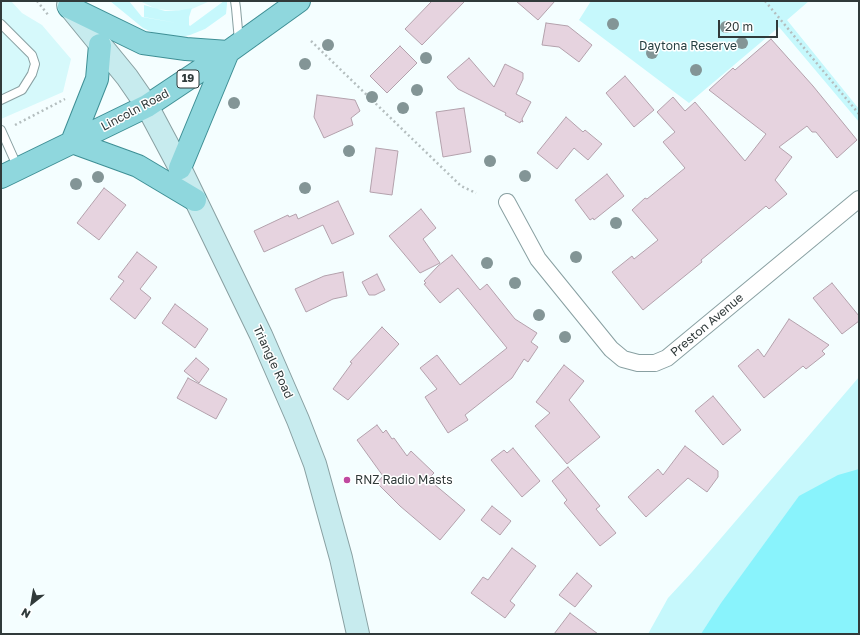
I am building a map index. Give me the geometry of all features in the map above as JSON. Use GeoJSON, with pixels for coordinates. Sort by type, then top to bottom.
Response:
{"type":"FeatureCollection","features":[{"type":"Feature","properties":{"kind":"main road","name":"Lincoln Road"},"geometry":{"type":"LineString","coordinates":[[10,173],[147,106],[234,48],[299,1]]}},
{"type":"Feature","properties":{"kind":"main road"},"geometry":{"type":"LineString","coordinates":[[67,4],[143,43],[186,50],[234,48],[180,168]]}},
{"type":"Feature","properties":{"kind":"main road","name":"Triangle Road"},"geometry":{"type":"LineString","coordinates":[[67,4],[127,77],[147,106],[180,168],[261,335],[298,420],[315,464],[341,558],[358,634]]}},
{"type":"Feature","properties":{"kind":"main road"},"geometry":{"type":"LineString","coordinates":[[100,45],[97,79],[72,142],[138,166],[195,200]]}},
{"type":"Feature","properties":{"kind":"street","name":"Preston Avenue"},"geometry":{"type":"LineString","coordinates":[[507,202],[538,259],[611,349],[623,358],[638,363],[655,363],[667,358],[859,199]]}},
{"type":"Feature","properties":{"kind":"lane"},"geometry":{"type":"LineString","coordinates":[[234,48],[235,1]]}},
{"type":"Feature","properties":{"kind":"lane"},"geometry":{"type":"LineString","coordinates":[[1,24],[32,55],[35,64],[32,74],[22,90],[1,100]]}},
{"type":"Feature","properties":{"kind":"lane"},"geometry":{"type":"LineString","coordinates":[[2,131],[10,173]]}},
{"type":"Feature","properties":{"kind":"path"},"geometry":{"type":"LineString","coordinates":[[37,1],[50,17]]}},
{"type":"Feature","properties":{"kind":"path"},"geometry":{"type":"LineString","coordinates":[[765,1],[859,114]]}},
{"type":"Feature","properties":{"kind":"path"},"geometry":{"type":"LineString","coordinates":[[311,41],[461,186],[476,194]]}},
{"type":"Feature","properties":{"kind":"path"},"geometry":{"type":"LineString","coordinates":[[2,131],[67,98]]}},
{"type":"Feature","properties":{"kind":"shaded area"},"geometry":{"type":"Polygon","coordinates":[[[1,1],[11,1],[22,13],[42,25],[71,59],[63,92],[1,119],[1,1]]]}},
{"type":"Feature","properties":{"kind":"shaded area"},"geometry":{"type":"Polygon","coordinates":[[[140,1],[210,1],[192,9],[176,11],[156,9],[140,1]]]}},
{"type":"Feature","properties":{"kind":"green space"},"geometry":{"type":"Polygon","coordinates":[[[110,1],[129,1],[142,17],[177,23],[144,17],[144,5],[165,11],[176,11],[192,8],[189,17],[190,26],[224,1],[227,1],[227,4],[226,14],[205,29],[181,37],[168,37],[156,34],[143,28],[110,1]]]}},
{"type":"Feature","properties":{"kind":"green space","name":"Daytona Reserve"},"geometry":{"type":"Polygon","coordinates":[[[591,1],[809,1],[787,20],[859,109],[859,122],[779,27],[689,103],[579,20],[591,1]]]}},
{"type":"Feature","properties":{"kind":"green space"},"geometry":{"type":"Polygon","coordinates":[[[859,377],[859,634],[648,634],[668,598],[859,377]]]}},
{"type":"Feature","properties":{"kind":"water"},"geometry":{"type":"Polygon","coordinates":[[[859,469],[859,634],[701,634],[721,603],[799,496],[838,475],[859,469]]]}},
{"type":"Feature","properties":{"kind":"building"},"geometry":{"type":"Polygon","coordinates":[[[432,1],[465,1],[422,45],[405,29],[432,1]]]}},
{"type":"Feature","properties":{"kind":"building"},"geometry":{"type":"Polygon","coordinates":[[[516,1],[555,1],[538,20],[516,1]]]}},
{"type":"Feature","properties":{"kind":"building"},"geometry":{"type":"Polygon","coordinates":[[[546,23],[568,26],[592,45],[579,62],[559,47],[542,45],[546,23]]]}},
{"type":"Feature","properties":{"kind":"building"},"geometry":{"type":"Polygon","coordinates":[[[771,39],[813,86],[857,140],[837,158],[816,132],[812,132],[807,126],[779,147],[792,157],[775,180],[787,194],[769,209],[766,206],[701,260],[702,262],[643,310],[612,272],[632,256],[634,259],[658,240],[632,210],[645,198],[647,199],[685,168],[663,142],[675,132],[657,112],[673,97],[685,111],[695,102],[745,161],[766,134],[709,90],[733,68],[735,70],[771,39]]]}},
{"type":"Feature","properties":{"kind":"building"},"geometry":{"type":"Polygon","coordinates":[[[400,46],[417,63],[387,93],[370,76],[400,46]]]}},
{"type":"Feature","properties":{"kind":"building"},"geometry":{"type":"Polygon","coordinates":[[[469,58],[494,87],[505,64],[523,73],[523,79],[516,94],[531,102],[522,119],[523,122],[521,121],[520,123],[505,115],[506,113],[458,89],[447,77],[469,58]]]}},
{"type":"Feature","properties":{"kind":"building"},"geometry":{"type":"Polygon","coordinates":[[[625,76],[654,110],[634,127],[606,93],[625,76]]]}},
{"type":"Feature","properties":{"kind":"building"},"geometry":{"type":"Polygon","coordinates":[[[317,95],[355,100],[360,111],[351,118],[353,125],[324,138],[314,117],[317,95]]]}},
{"type":"Feature","properties":{"kind":"building"},"geometry":{"type":"Polygon","coordinates":[[[464,108],[471,152],[443,157],[436,112],[464,108]]]}},
{"type":"Feature","properties":{"kind":"building"},"geometry":{"type":"Polygon","coordinates":[[[566,117],[583,132],[585,130],[602,144],[588,160],[574,148],[557,169],[537,153],[566,117]]]}},
{"type":"Feature","properties":{"kind":"building"},"geometry":{"type":"Polygon","coordinates":[[[376,148],[398,151],[392,195],[370,192],[376,148]]]}},
{"type":"Feature","properties":{"kind":"building"},"geometry":{"type":"Polygon","coordinates":[[[607,174],[624,196],[594,220],[593,218],[590,220],[575,200],[607,174]]]}},
{"type":"Feature","properties":{"kind":"building"},"geometry":{"type":"Polygon","coordinates":[[[104,188],[126,205],[99,240],[77,223],[104,188]]]}},
{"type":"Feature","properties":{"kind":"building"},"geometry":{"type":"Polygon","coordinates":[[[338,201],[354,234],[332,244],[323,225],[264,252],[254,231],[288,215],[289,217],[296,214],[298,219],[338,201]]]}},
{"type":"Feature","properties":{"kind":"building"},"geometry":{"type":"Polygon","coordinates":[[[421,209],[436,228],[423,239],[440,263],[420,273],[389,236],[421,209]]]}},
{"type":"Feature","properties":{"kind":"building"},"geometry":{"type":"Polygon","coordinates":[[[137,252],[157,267],[140,289],[151,298],[135,319],[110,299],[124,281],[118,277],[137,252]]]}},
{"type":"Feature","properties":{"kind":"building"},"geometry":{"type":"Polygon","coordinates":[[[452,255],[480,290],[487,284],[515,319],[537,333],[531,342],[538,347],[528,362],[524,359],[512,378],[465,415],[468,420],[448,433],[425,397],[437,389],[420,368],[437,355],[460,385],[507,348],[458,288],[440,303],[424,284],[426,283],[424,281],[438,266],[452,255]]]}},
{"type":"Feature","properties":{"kind":"building"},"geometry":{"type":"Polygon","coordinates":[[[343,272],[347,296],[333,299],[306,312],[295,289],[324,276],[343,272]]]}},
{"type":"Feature","properties":{"kind":"building"},"geometry":{"type":"Polygon","coordinates":[[[377,274],[385,290],[375,295],[369,295],[362,282],[377,274]]]}},
{"type":"Feature","properties":{"kind":"building"},"geometry":{"type":"Polygon","coordinates":[[[832,283],[859,316],[859,321],[842,334],[813,298],[832,283]]]}},
{"type":"Feature","properties":{"kind":"building"},"geometry":{"type":"Polygon","coordinates":[[[175,304],[208,329],[195,348],[162,323],[175,304]]]}},
{"type":"Feature","properties":{"kind":"building"},"geometry":{"type":"Polygon","coordinates":[[[789,319],[829,345],[822,351],[825,354],[806,369],[803,366],[764,398],[738,366],[758,349],[764,357],[789,319]]]}},
{"type":"Feature","properties":{"kind":"building"},"geometry":{"type":"Polygon","coordinates":[[[382,327],[399,344],[348,400],[333,389],[352,363],[350,362],[382,327]]]}},
{"type":"Feature","properties":{"kind":"building"},"geometry":{"type":"Polygon","coordinates":[[[196,358],[209,369],[199,383],[184,371],[196,358]]]}},
{"type":"Feature","properties":{"kind":"building"},"geometry":{"type":"Polygon","coordinates":[[[564,365],[584,381],[569,400],[600,437],[567,464],[535,426],[550,413],[536,402],[564,365]]]}},
{"type":"Feature","properties":{"kind":"building"},"geometry":{"type":"Polygon","coordinates":[[[188,378],[227,399],[216,419],[177,398],[188,378]]]}},
{"type":"Feature","properties":{"kind":"building"},"geometry":{"type":"Polygon","coordinates":[[[713,396],[741,430],[723,445],[695,411],[713,396]]]}},
{"type":"Feature","properties":{"kind":"building"},"geometry":{"type":"Polygon","coordinates":[[[377,425],[383,433],[386,430],[392,439],[394,438],[407,456],[411,451],[434,473],[428,479],[465,510],[440,540],[400,506],[377,483],[383,476],[357,440],[377,425]]]}},
{"type":"Feature","properties":{"kind":"building"},"geometry":{"type":"Polygon","coordinates":[[[685,446],[718,471],[718,477],[707,492],[688,478],[646,517],[628,497],[658,469],[663,475],[685,446]]]}},
{"type":"Feature","properties":{"kind":"building"},"geometry":{"type":"Polygon","coordinates":[[[513,448],[540,481],[522,497],[491,460],[504,450],[507,453],[513,448]]]}},
{"type":"Feature","properties":{"kind":"building"},"geometry":{"type":"Polygon","coordinates":[[[568,467],[600,506],[596,509],[616,533],[600,546],[564,503],[567,500],[552,481],[568,467]]]}},
{"type":"Feature","properties":{"kind":"building"},"geometry":{"type":"Polygon","coordinates":[[[492,506],[511,521],[500,535],[481,520],[492,506]]]}},
{"type":"Feature","properties":{"kind":"building"},"geometry":{"type":"Polygon","coordinates":[[[512,548],[536,566],[510,601],[515,605],[505,618],[471,593],[483,577],[488,580],[512,548]]]}},
{"type":"Feature","properties":{"kind":"building"},"geometry":{"type":"Polygon","coordinates":[[[577,573],[592,586],[575,607],[559,595],[577,573]]]}},
{"type":"Feature","properties":{"kind":"building"},"geometry":{"type":"Polygon","coordinates":[[[570,613],[598,634],[554,634],[570,613]]]}},
{"type":"Feature","properties":{"kind":"place","name":"RNZ Radio Masts"},"geometry":{"type":"Point","coordinates":[347,480]}}]}
